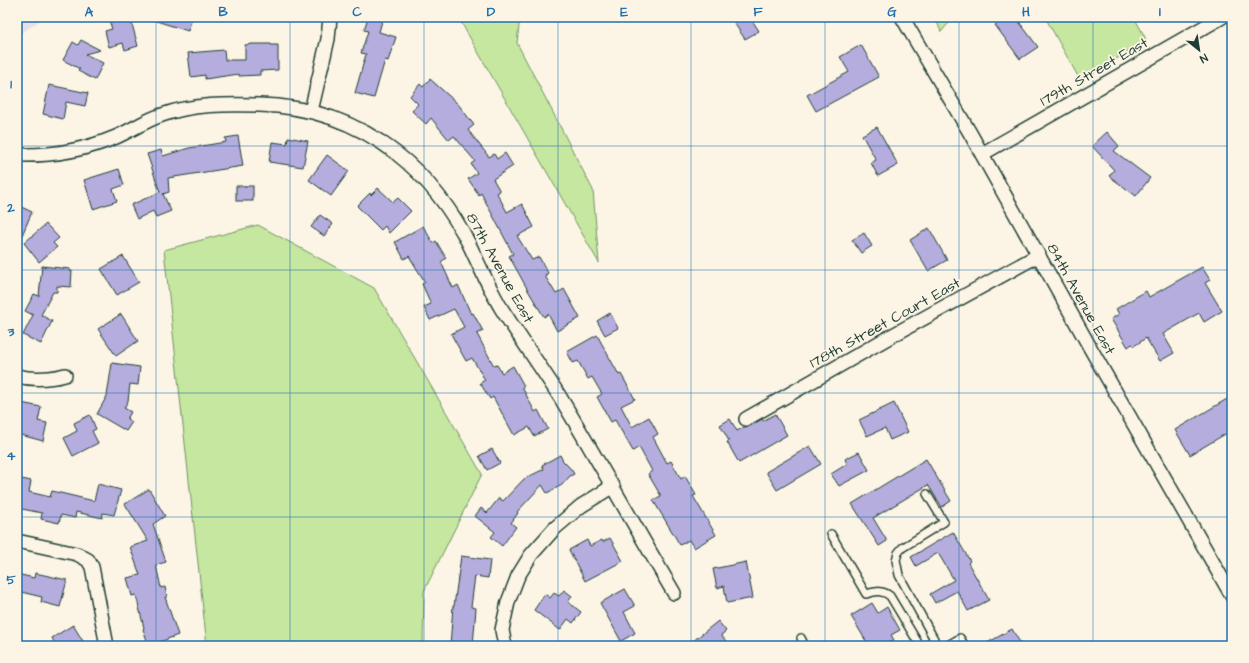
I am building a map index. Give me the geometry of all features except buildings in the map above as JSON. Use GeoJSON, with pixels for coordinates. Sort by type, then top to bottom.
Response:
{"type":"FeatureCollection","features":[{"type":"Feature","properties":{"kind":"street"},"geometry":{"type":"LineString","coordinates":[[311,111],[328,39],[330,17]]}},
{"type":"Feature","properties":{"kind":"street","name":"84th Avenue East"},"geometry":{"type":"LineString","coordinates":[[902,17],[982,154],[1092,351],[1232,596]]}},
{"type":"Feature","properties":{"kind":"street","name":"179th Street East"},"geometry":{"type":"LineString","coordinates":[[982,154],[1222,17]]}},
{"type":"Feature","properties":{"kind":"street","name":"87th Avenue East"},"geometry":{"type":"LineString","coordinates":[[17,155],[46,154],[80,148],[118,136],[162,115],[187,109],[217,105],[260,105],[311,111],[348,124],[378,141],[396,153],[418,173],[449,210],[461,229],[496,300],[549,379],[674,593]]}},
{"type":"Feature","properties":{"kind":"street","name":"178th Street Court East"},"geometry":{"type":"LineString","coordinates":[[746,419],[884,340],[1039,256]]}},
{"type":"Feature","properties":{"kind":"street"},"geometry":{"type":"LineString","coordinates":[[17,376],[26,379],[51,378],[65,374]]}},
{"type":"Feature","properties":{"kind":"street"},"geometry":{"type":"LineString","coordinates":[[505,646],[502,630],[508,602],[518,576],[531,555],[555,528],[581,506],[612,486]]}},
{"type":"Feature","properties":{"kind":"street"},"geometry":{"type":"LineString","coordinates":[[17,541],[77,554],[88,560],[92,567],[107,646]]}},
{"type":"Feature","properties":{"kind":"lane"},"geometry":{"type":"LineString","coordinates":[[926,646],[934,639],[899,575],[896,560],[898,553],[902,548],[944,522],[927,494]]}},
{"type":"Feature","properties":{"kind":"lane"},"geometry":{"type":"LineString","coordinates":[[831,534],[866,594],[880,591],[886,592],[890,596],[920,646]]}},
{"type":"Feature","properties":{"kind":"lane"},"geometry":{"type":"LineString","coordinates":[[801,638],[805,646]]}},
{"type":"Feature","properties":{"kind":"lane"},"geometry":{"type":"LineString","coordinates":[[946,646],[960,638],[965,646]]}},
{"type":"Feature","properties":{"kind":"shaded area"},"geometry":{"type":"Polygon","coordinates":[[[17,17],[45,17],[17,36],[17,17]]]}},
{"type":"Feature","properties":{"kind":"green space"},"geometry":{"type":"Polygon","coordinates":[[[458,17],[520,17],[517,43],[593,190],[599,263],[458,17]]]}},
{"type":"Feature","properties":{"kind":"green space"},"geometry":{"type":"Polygon","coordinates":[[[935,17],[954,17],[941,32],[935,17]]]}},
{"type":"Feature","properties":{"kind":"green space"},"geometry":{"type":"Polygon","coordinates":[[[1045,17],[1134,17],[1147,41],[1080,80],[1045,17]]]}},
{"type":"Feature","properties":{"kind":"green space"},"geometry":{"type":"Polygon","coordinates":[[[258,225],[374,288],[482,474],[424,591],[423,646],[207,646],[164,250],[258,225]]]}}]}
